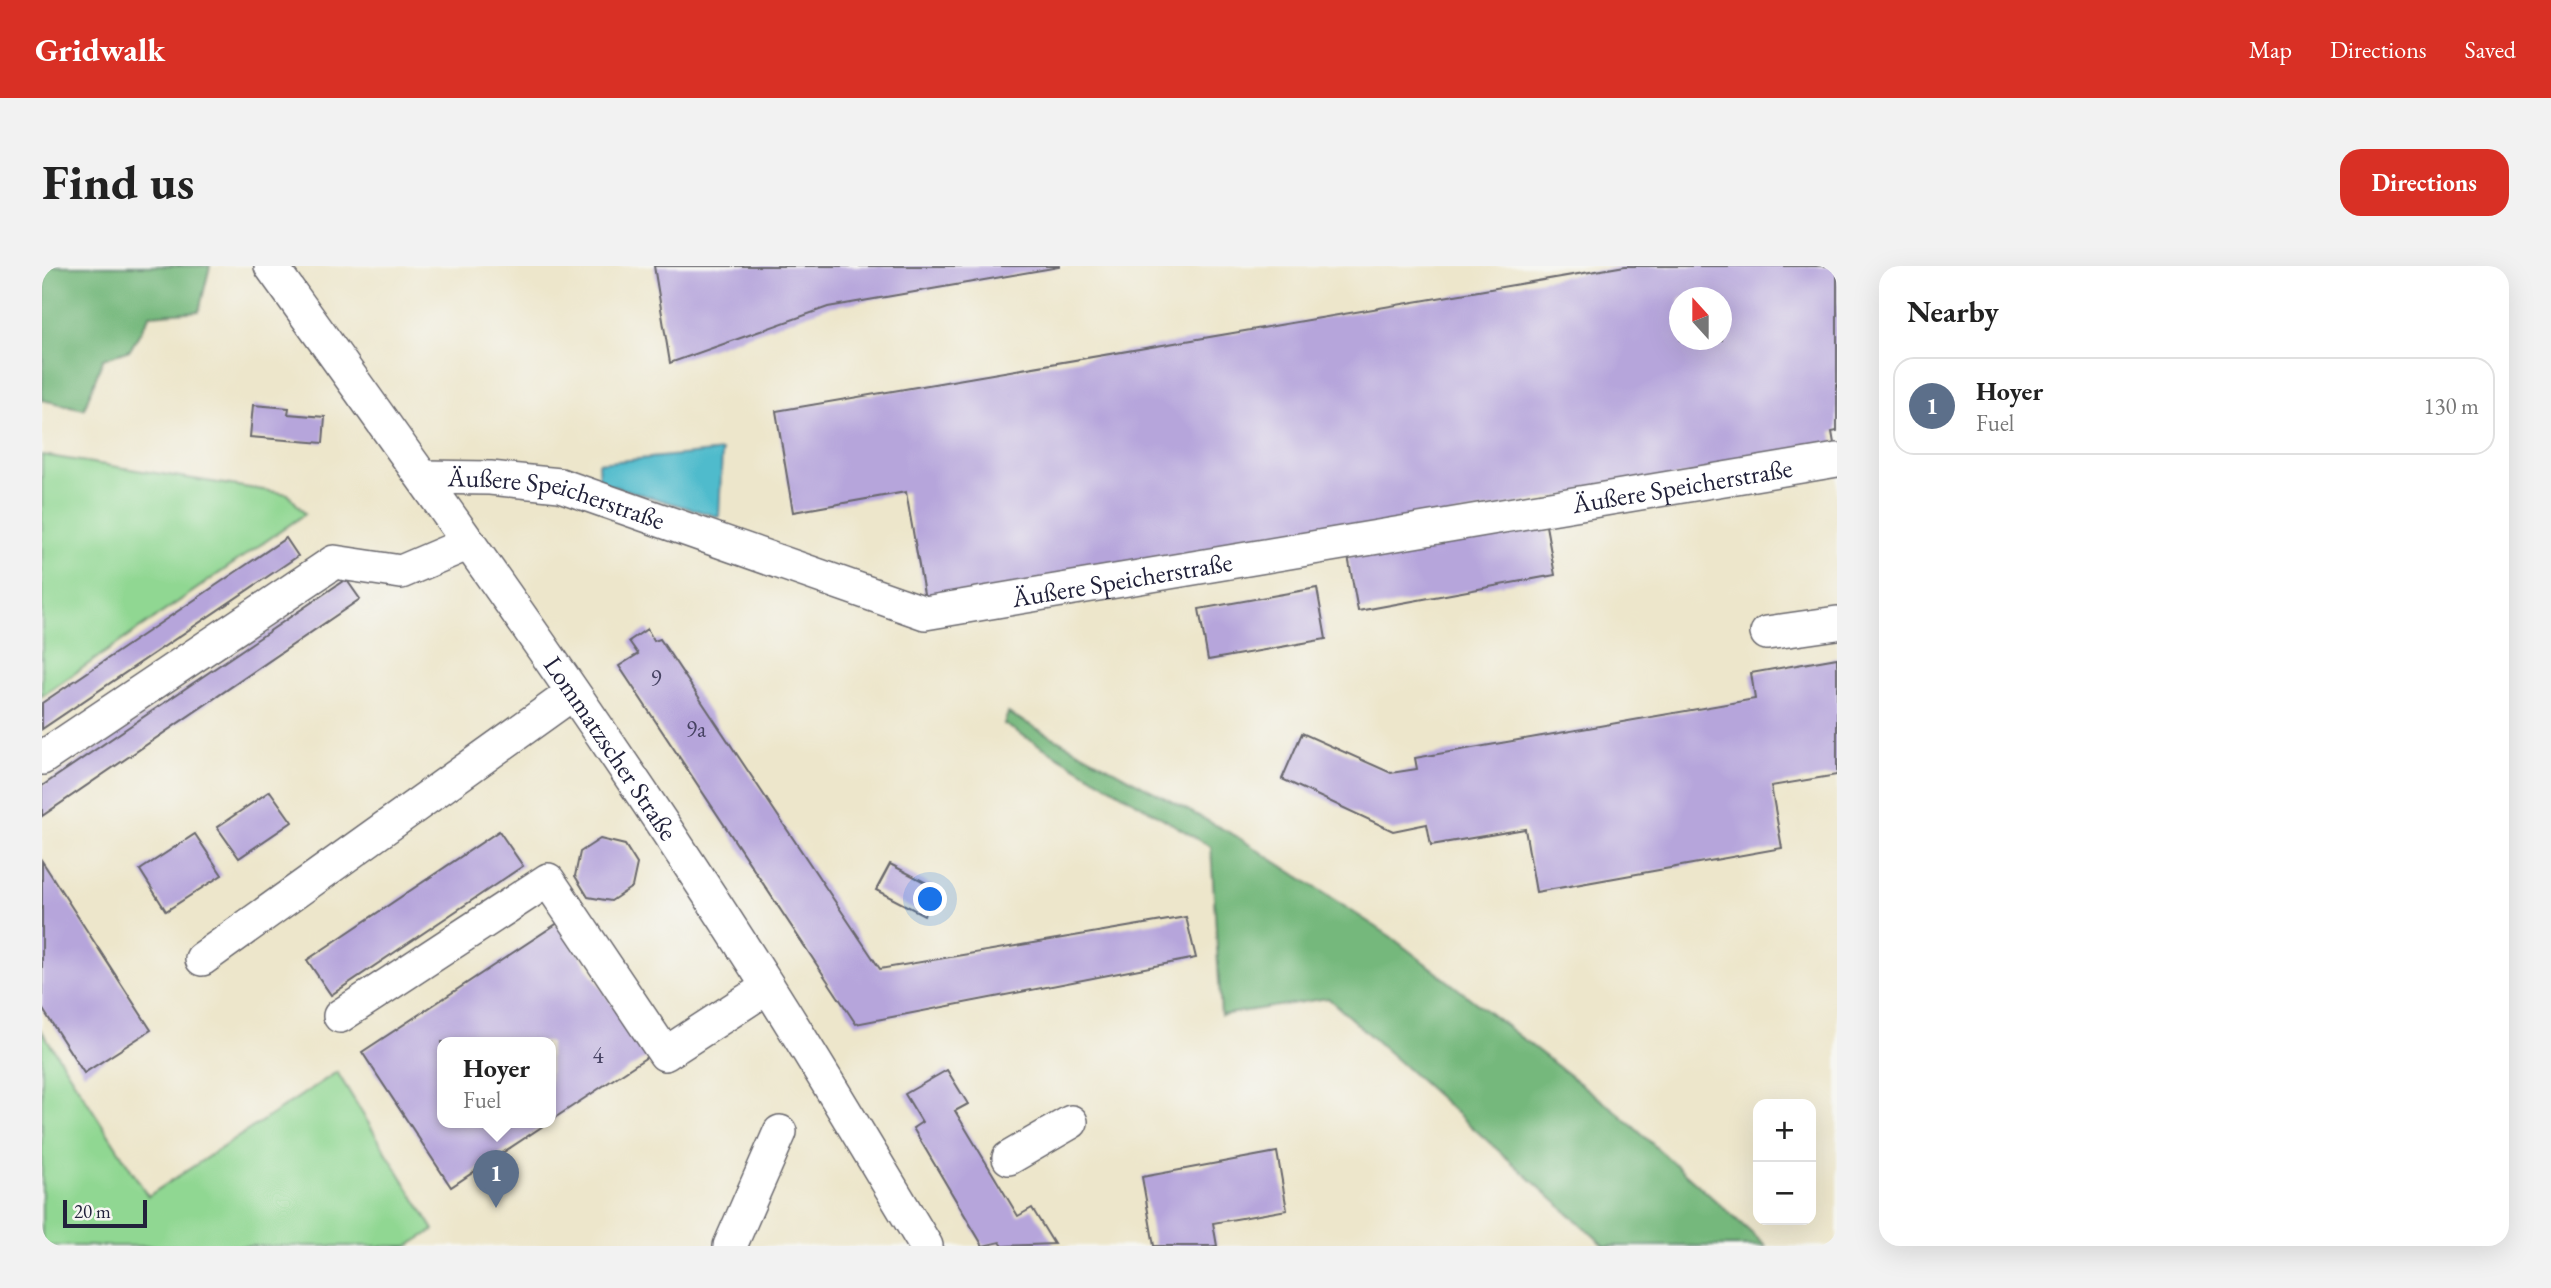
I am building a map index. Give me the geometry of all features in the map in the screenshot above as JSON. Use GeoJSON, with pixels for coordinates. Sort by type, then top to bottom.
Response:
{"type":"FeatureCollection","features":[{"type":"Feature","properties":{"kind":"street","name":"Lommatzscher Straße"},"geometry":{"type":"LineString","coordinates":[[271,266],[423,477],[573,694],[768,986],[926,1246]]}},
{"type":"Feature","properties":{"kind":"street","name":"Äußere Speicherstraße"},"geometry":{"type":"LineString","coordinates":[[423,477],[490,478],[560,485],[925,613],[1837,460]]}},
{"type":"Feature","properties":{"kind":"street"},"geometry":{"type":"LineString","coordinates":[[42,758],[334,562],[401,572],[469,543]]}},
{"type":"Feature","properties":{"kind":"street"},"geometry":{"type":"LineString","coordinates":[[1768,633],[1837,622]]}},
{"type":"Feature","properties":{"kind":"street"},"geometry":{"type":"LineString","coordinates":[[202,959],[573,694]]}},
{"type":"Feature","properties":{"kind":"street"},"geometry":{"type":"LineString","coordinates":[[340,1016],[548,880],[666,1054],[768,986]]}},
{"type":"Feature","properties":{"kind":"street"},"geometry":{"type":"LineString","coordinates":[[1009,1158],[1070,1122]]}},
{"type":"Feature","properties":{"kind":"street"},"geometry":{"type":"LineString","coordinates":[[730,1246],[780,1132]]}},
{"type":"Feature","properties":{"kind":"green space"},"geometry":{"type":"Polygon","coordinates":[[[45,266],[210,266],[199,311],[150,315],[130,350],[103,359],[84,409],[42,400],[45,266]]]}},
{"type":"Feature","properties":{"kind":"green space"},"geometry":{"type":"Polygon","coordinates":[[[42,455],[288,494],[305,514],[42,696],[42,455]]]}},
{"type":"Feature","properties":{"kind":"green space"},"geometry":{"type":"Polygon","coordinates":[[[1008,713],[1236,836],[1390,936],[1618,1113],[1766,1246],[1605,1246],[1328,998],[1221,1015],[1211,847],[1004,724],[1008,713]]]}},
{"type":"Feature","properties":{"kind":"green space"},"geometry":{"type":"Polygon","coordinates":[[[42,1031],[148,1196],[337,1072],[434,1230],[408,1246],[42,1246],[42,1031]]]}},
{"type":"Feature","properties":{"kind":"water"},"geometry":{"type":"Polygon","coordinates":[[[722,451],[719,517],[599,482],[598,463],[722,451]]]}},
{"type":"Feature","properties":{"kind":"building"},"geometry":{"type":"Polygon","coordinates":[[[654,266],[1059,267],[828,307],[670,363],[654,266]]]}},
{"type":"Feature","properties":{"kind":"building"},"geometry":{"type":"Polygon","coordinates":[[[1625,266],[1837,266],[1837,431],[1832,432],[1835,449],[926,605],[906,492],[793,512],[776,411],[1625,266]]]}},
{"type":"Feature","properties":{"kind":"building"},"geometry":{"type":"Polygon","coordinates":[[[253,405],[289,408],[288,414],[325,417],[323,443],[250,437],[253,405]]]}},
{"type":"Feature","properties":{"kind":"building"},"geometry":{"type":"Polygon","coordinates":[[[1545,520],[1555,575],[1358,611],[1348,556],[1545,520]]]}},
{"type":"Feature","properties":{"kind":"building"},"geometry":{"type":"Polygon","coordinates":[[[286,538],[298,556],[42,729],[42,703],[286,538]]]}},
{"type":"Feature","properties":{"kind":"building"},"geometry":{"type":"Polygon","coordinates":[[[346,579],[360,599],[42,816],[42,786],[346,579]]]}},
{"type":"Feature","properties":{"kind":"building"},"geometry":{"type":"Polygon","coordinates":[[[1317,588],[1326,639],[1208,660],[1199,609],[1317,588]]]}},
{"type":"Feature","properties":{"kind":"building"},"geometry":{"type":"Polygon","coordinates":[[[647,629],[654,641],[660,639],[880,969],[1186,917],[1196,958],[856,1024],[619,666],[638,654],[629,641],[647,629]]]}},
{"type":"Feature","properties":{"kind":"building"},"geometry":{"type":"Polygon","coordinates":[[[1837,658],[1837,775],[1771,786],[1782,848],[1536,892],[1525,829],[1431,845],[1427,824],[1393,831],[1282,779],[1302,733],[1391,773],[1417,769],[1415,758],[1755,699],[1751,673],[1837,658]]]}},
{"type":"Feature","properties":{"kind":"building"},"geometry":{"type":"Polygon","coordinates":[[[270,791],[292,822],[239,858],[217,827],[270,791]]]}},
{"type":"Feature","properties":{"kind":"building"},"geometry":{"type":"Polygon","coordinates":[[[499,831],[523,866],[331,995],[307,960],[499,831]]]}},
{"type":"Feature","properties":{"kind":"building"},"geometry":{"type":"Polygon","coordinates":[[[195,834],[222,875],[166,911],[140,870],[195,834]]]}},
{"type":"Feature","properties":{"kind":"building"},"geometry":{"type":"Polygon","coordinates":[[[600,839],[625,845],[637,864],[632,887],[611,901],[588,897],[575,876],[580,852],[600,839]]]}},
{"type":"Feature","properties":{"kind":"building"},"geometry":{"type":"Polygon","coordinates":[[[42,861],[151,1030],[84,1073],[42,1008],[42,861]]]}},
{"type":"Feature","properties":{"kind":"building"},"geometry":{"type":"Polygon","coordinates":[[[890,864],[938,889],[924,915],[876,890],[890,864]]]}},
{"type":"Feature","properties":{"kind":"building"},"geometry":{"type":"Polygon","coordinates":[[[558,923],[647,1057],[556,1117],[556,1037],[437,1037],[437,1128],[540,1128],[451,1187],[362,1052],[558,923]]]}},
{"type":"Feature","properties":{"kind":"building"},"geometry":{"type":"Polygon","coordinates":[[[947,1070],[968,1104],[955,1111],[1018,1216],[1032,1208],[1054,1244],[1003,1246],[1000,1242],[983,1246],[913,1128],[922,1122],[905,1094],[947,1070]]]}},
{"type":"Feature","properties":{"kind":"building"},"geometry":{"type":"Polygon","coordinates":[[[1277,1152],[1287,1210],[1213,1223],[1217,1246],[1154,1246],[1142,1177],[1277,1152]]]}},
{"type":"Feature","properties":{"kind":"place","name":"Hoyer"},"geometry":{"type":"Point","coordinates":[496,1208]}}]}
